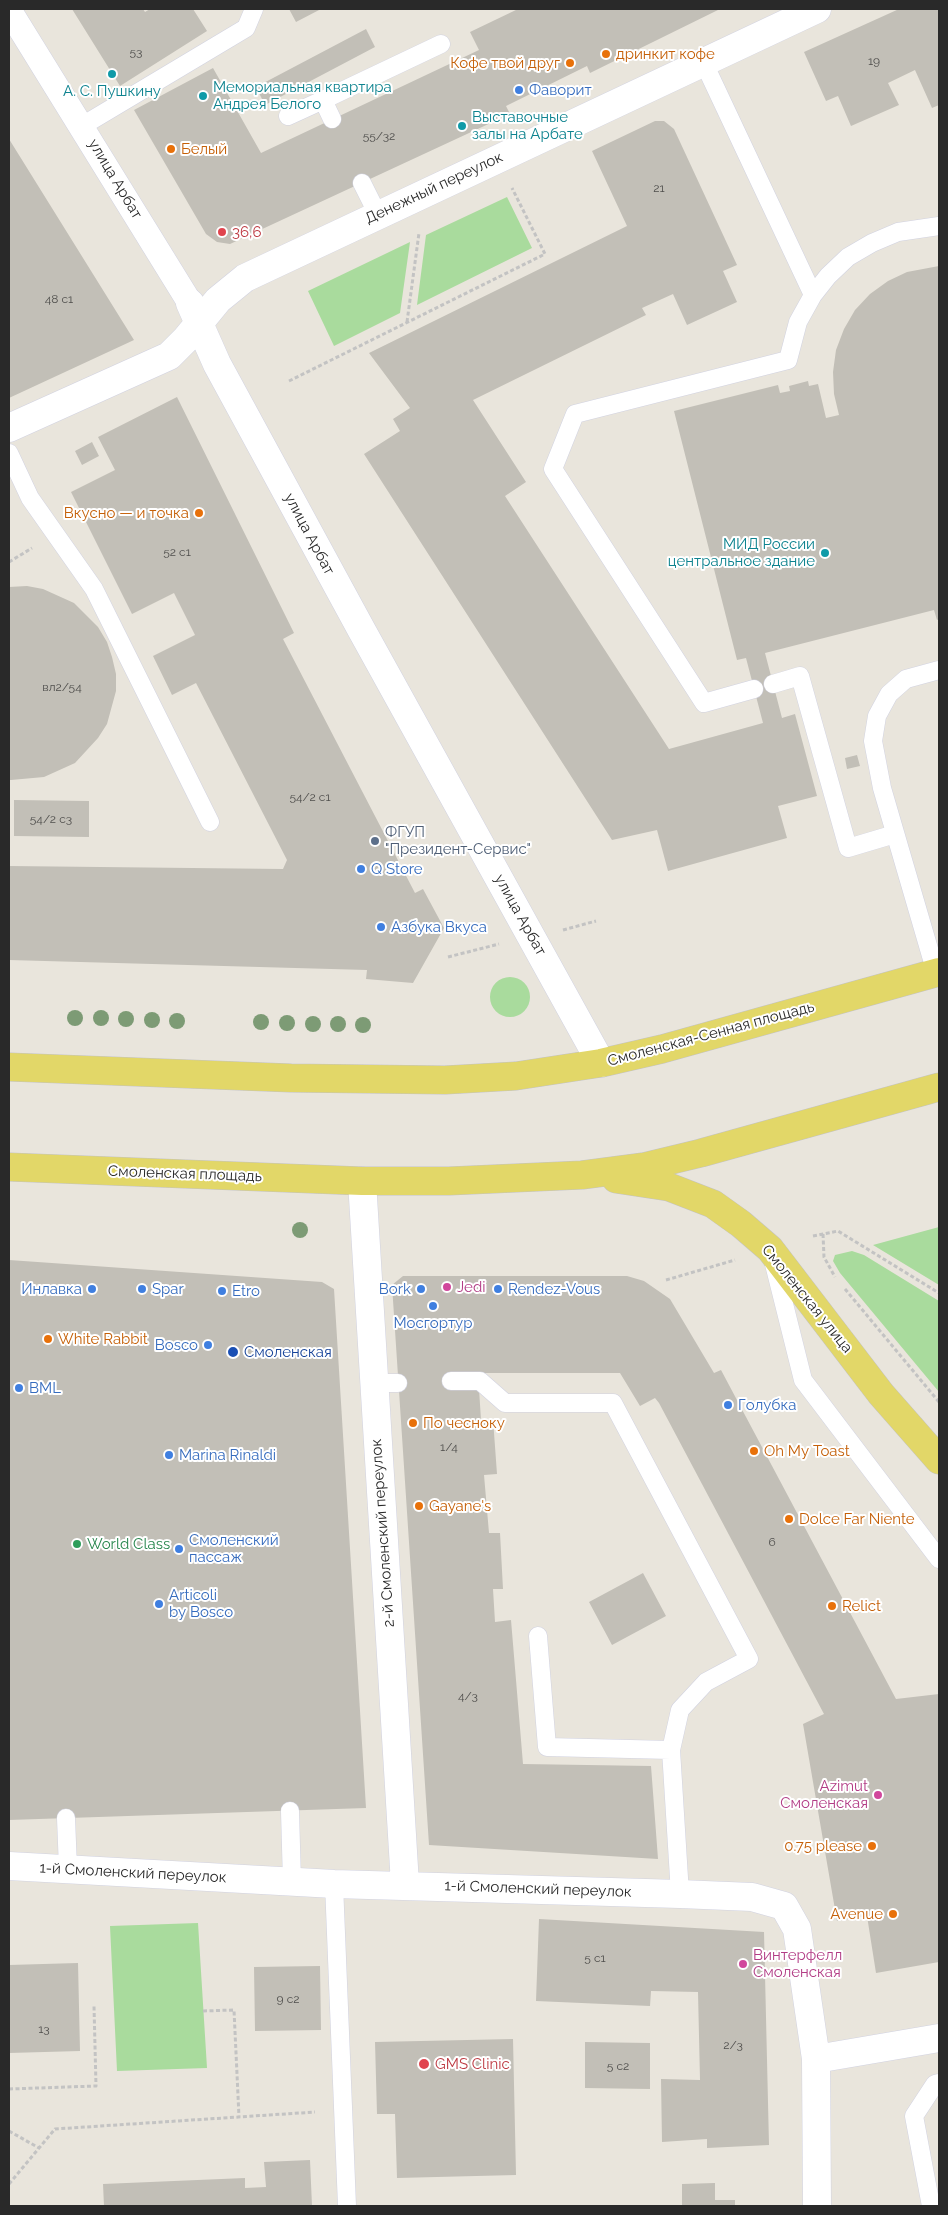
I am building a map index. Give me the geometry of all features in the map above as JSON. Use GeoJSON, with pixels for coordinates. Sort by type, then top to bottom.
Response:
{"type":"FeatureCollection","features":[{"type":"Feature","properties":{"kind":"main road","name":"Смоленская-Сенная площадь"},"geometry":{"type":"LineString","coordinates":[[9,1068],[359,1079],[445,1080],[507,1076],[601,1063],[662,1049],[938,972]]}},
{"type":"Feature","properties":{"kind":"main road"},"geometry":{"type":"LineString","coordinates":[[362,1182],[449,1181],[582,1175],[643,1167],[701,1153],[939,1087]]}},
{"type":"Feature","properties":{"kind":"main road","name":"Смоленская площадь"},"geometry":{"type":"LineString","coordinates":[[9,1168],[362,1182]]}},
{"type":"Feature","properties":{"kind":"main road","name":"Смоленская улица"},"geometry":{"type":"LineString","coordinates":[[582,1175],[669,1187],[713,1204],[741,1224],[770,1250],[881,1394],[939,1460]]}},
{"type":"Feature","properties":{"kind":"street","name":"Денежный переулок"},"geometry":{"type":"LineString","coordinates":[[9,428],[169,356],[195,312],[245,278],[817,9]]}},
{"type":"Feature","properties":{"kind":"street","name":"улица Арбат"},"geometry":{"type":"LineString","coordinates":[[9,10],[195,312],[218,364],[361,629],[601,1063]]}},
{"type":"Feature","properties":{"kind":"street","name":"2-й Смоленский переулок"},"geometry":{"type":"LineString","coordinates":[[362,1182],[386,1383],[404,1884]]}},
{"type":"Feature","properties":{"kind":"street","name":"1-й Смоленский переулок"},"geometry":{"type":"LineString","coordinates":[[9,1866],[334,1884],[404,1884],[752,1897],[784,1906],[797,1929],[816,2059],[817,2206]]}},
{"type":"Feature","properties":{"kind":"street"},"geometry":{"type":"LineString","coordinates":[[816,2059],[939,2038]]}},
{"type":"Feature","properties":{"kind":"lane"},"geometry":{"type":"LineString","coordinates":[[82,126],[246,28],[254,9]]}},
{"type":"Feature","properties":{"kind":"lane"},"geometry":{"type":"LineString","coordinates":[[288,116],[441,44]]}},
{"type":"Feature","properties":{"kind":"lane"},"geometry":{"type":"LineString","coordinates":[[703,61],[813,295]]}},
{"type":"Feature","properties":{"kind":"lane"},"geometry":{"type":"LineString","coordinates":[[323,100],[332,119]]}},
{"type":"Feature","properties":{"kind":"lane"},"geometry":{"type":"LineString","coordinates":[[362,183],[378,215]]}},
{"type":"Feature","properties":{"kind":"lane"},"geometry":{"type":"LineString","coordinates":[[754,689],[704,703],[553,468],[575,414],[788,360],[798,322],[813,295],[828,276],[848,257],[872,243],[898,232],[939,226]]}},
{"type":"Feature","properties":{"kind":"lane"},"geometry":{"type":"LineString","coordinates":[[9,454],[30,498],[94,589],[210,822]]}},
{"type":"Feature","properties":{"kind":"lane"},"geometry":{"type":"LineString","coordinates":[[938,972],[882,788],[873,741],[877,716],[889,694],[906,679],[939,670]]}},
{"type":"Feature","properties":{"kind":"lane"},"geometry":{"type":"LineString","coordinates":[[773,684],[800,676],[848,848],[895,834]]}},
{"type":"Feature","properties":{"kind":"lane"},"geometry":{"type":"LineString","coordinates":[[770,1250],[802,1380],[939,1559]]}},
{"type":"Feature","properties":{"kind":"lane"},"geometry":{"type":"LineString","coordinates":[[451,1382],[480,1381],[505,1403],[613,1403],[748,1660],[706,1682],[680,1710],[671,1750],[680,1894]]}},
{"type":"Feature","properties":{"kind":"lane"},"geometry":{"type":"LineString","coordinates":[[538,1636],[547,1747],[671,1750]]}},
{"type":"Feature","properties":{"kind":"lane"},"geometry":{"type":"LineString","coordinates":[[290,1811],[292,1882]]}},
{"type":"Feature","properties":{"kind":"lane"},"geometry":{"type":"LineString","coordinates":[[66,1818],[68,1868]]}},
{"type":"Feature","properties":{"kind":"lane"},"geometry":{"type":"LineString","coordinates":[[334,1884],[347,2206]]}},
{"type":"Feature","properties":{"kind":"lane"},"geometry":{"type":"LineString","coordinates":[[931,2206],[914,2116],[935,2084],[939,2083]]}},
{"type":"Feature","properties":{"kind":"path"},"geometry":{"type":"LineString","coordinates":[[289,381],[545,254],[510,185]]}},
{"type":"Feature","properties":{"kind":"path"},"geometry":{"type":"LineString","coordinates":[[407,322],[420,227]]}},
{"type":"Feature","properties":{"kind":"path"},"geometry":{"type":"LineString","coordinates":[[557,931],[596,920]]}},
{"type":"Feature","properties":{"kind":"path"},"geometry":{"type":"LineString","coordinates":[[448,957],[505,943]]}},
{"type":"Feature","properties":{"kind":"path"},"geometry":{"type":"LineString","coordinates":[[814,1236],[838,1231],[939,1292]]}},
{"type":"Feature","properties":{"kind":"path"},"geometry":{"type":"LineString","coordinates":[[823,1234],[824,1257],[836,1280]]}},
{"type":"Feature","properties":{"kind":"path"},"geometry":{"type":"LineString","coordinates":[[666,1280],[743,1258]]}},
{"type":"Feature","properties":{"kind":"path"},"geometry":{"type":"LineString","coordinates":[[842,1287],[939,1402]]}},
{"type":"Feature","properties":{"kind":"path"},"geometry":{"type":"LineString","coordinates":[[9,2089],[96,2086],[94,2006]]}},
{"type":"Feature","properties":{"kind":"path"},"geometry":{"type":"LineString","coordinates":[[203,2011],[234,2010],[239,2117]]}},
{"type":"Feature","properties":{"kind":"path"},"geometry":{"type":"LineString","coordinates":[[9,2184],[55,2128],[343,2110]]}},
{"type":"Feature","properties":{"kind":"path"},"geometry":{"type":"LineString","coordinates":[[9,2132],[39,2148]]}},
{"type":"Feature","properties":{"kind":"green space"},"geometry":{"type":"Polygon","coordinates":[[[507,197],[532,248],[417,305],[426,235],[507,197]]]}},
{"type":"Feature","properties":{"kind":"green space"},"geometry":{"type":"Polygon","coordinates":[[[410,242],[400,313],[334,346],[308,291],[410,242]]]}},
{"type":"Feature","properties":{"kind":"green space"},"geometry":{"type":"Polygon","coordinates":[[[514,977],[521,980],[527,986],[530,997],[529,1005],[521,1014],[514,1017],[506,1017],[499,1014],[491,1005],[490,993],[493,986],[502,978],[514,977]]]}},
{"type":"Feature","properties":{"kind":"green space"},"geometry":{"type":"Polygon","coordinates":[[[939,1227],[939,1285],[873,1245],[939,1227]]]}},
{"type":"Feature","properties":{"kind":"green space"},"geometry":{"type":"Polygon","coordinates":[[[852,1251],[864,1255],[939,1301],[939,1392],[840,1273],[833,1261],[835,1255],[852,1251]]]}},
{"type":"Feature","properties":{"kind":"green space"},"geometry":{"type":"Polygon","coordinates":[[[198,1923],[207,2068],[117,2071],[110,1926],[198,1923]]]}},
{"type":"Feature","properties":{"kind":"building"},"geometry":{"type":"Polygon","coordinates":[[[72,9],[143,9],[145,12],[150,9],[193,9],[207,31],[120,86],[72,9]]]}},
{"type":"Feature","properties":{"kind":"building"},"geometry":{"type":"Polygon","coordinates":[[[289,9],[321,9],[296,22],[289,9]]]}},
{"type":"Feature","properties":{"kind":"building"},"geometry":{"type":"Polygon","coordinates":[[[518,9],[720,9],[590,73],[587,66],[506,106],[510,114],[230,244],[217,242],[206,234],[134,110],[213,68],[261,153],[479,50],[470,32],[518,9]]]}},
{"type":"Feature","properties":{"kind":"building"},"geometry":{"type":"Polygon","coordinates":[[[899,9],[939,9],[939,105],[932,108],[915,70],[888,83],[899,105],[851,126],[838,96],[826,101],[804,52],[899,9]]]}},
{"type":"Feature","properties":{"kind":"building"},"geometry":{"type":"Polygon","coordinates":[[[366,29],[375,47],[265,105],[256,87],[366,29]]]}},
{"type":"Feature","properties":{"kind":"building","name":"МИД России центральное здание"},"geometry":{"type":"Polygon","coordinates":[[[655,121],[664,121],[674,129],[737,265],[723,271],[737,302],[687,325],[673,294],[642,308],[646,315],[473,400],[526,482],[505,496],[669,749],[763,723],[746,658],[737,660],[674,411],[778,385],[780,393],[790,391],[789,386],[808,381],[809,386],[818,384],[826,418],[839,415],[834,394],[833,372],[836,350],[844,329],[855,310],[870,294],[888,281],[907,272],[939,266],[939,619],[937,620],[934,610],[765,653],[782,718],[795,714],[817,796],[778,806],[787,838],[668,871],[657,830],[612,840],[364,454],[400,431],[393,419],[410,408],[369,353],[627,226],[592,151],[655,121]]]}},
{"type":"Feature","properties":{"kind":"building"},"geometry":{"type":"Polygon","coordinates":[[[9,139],[134,340],[9,398],[9,139]]]}},
{"type":"Feature","properties":{"kind":"building"},"geometry":{"type":"Polygon","coordinates":[[[177,397],[294,633],[283,639],[415,893],[423,889],[444,928],[413,983],[366,979],[367,970],[9,960],[9,866],[283,869],[287,860],[196,683],[172,695],[153,656],[195,635],[174,593],[132,614],[71,492],[115,470],[98,437],[177,397]]]}},
{"type":"Feature","properties":{"kind":"building"},"geometry":{"type":"Polygon","coordinates":[[[92,442],[99,456],[82,465],[75,451],[92,442]]]}},
{"type":"Feature","properties":{"kind":"building"},"geometry":{"type":"Polygon","coordinates":[[[27,586],[43,589],[74,603],[98,627],[107,642],[112,657],[116,674],[116,691],[107,724],[98,738],[75,763],[44,777],[9,780],[9,587],[27,586]]]}},
{"type":"Feature","properties":{"kind":"building"},"geometry":{"type":"Polygon","coordinates":[[[857,755],[860,766],[847,769],[845,758],[857,755]]]}},
{"type":"Feature","properties":{"kind":"building"},"geometry":{"type":"Polygon","coordinates":[[[14,800],[89,801],[89,837],[14,836],[14,800]]]}},
{"type":"Feature","properties":{"kind":"building","name":"Смоленский пассаж"},"geometry":{"type":"Polygon","coordinates":[[[9,1260],[322,1282],[334,1289],[366,1808],[9,1820],[9,1260]]]}},
{"type":"Feature","properties":{"kind":"building"},"geometry":{"type":"Polygon","coordinates":[[[403,1276],[627,1276],[644,1281],[670,1299],[714,1373],[721,1370],[896,1699],[939,1694],[939,1962],[876,1973],[867,1916],[837,1921],[803,1724],[824,1714],[659,1403],[655,1398],[640,1406],[620,1373],[450,1373],[451,1390],[479,1389],[481,1420],[493,1419],[497,1474],[484,1475],[489,1533],[500,1533],[503,1589],[493,1589],[495,1622],[511,1620],[523,1764],[651,1766],[658,1859],[429,1845],[392,1285],[403,1276]]]}},
{"type":"Feature","properties":{"kind":"building"},"geometry":{"type":"Polygon","coordinates":[[[643,1573],[666,1616],[612,1645],[589,1602],[643,1573]]]}},
{"type":"Feature","properties":{"kind":"building"},"geometry":{"type":"Polygon","coordinates":[[[539,1919],[764,1932],[769,2145],[707,2148],[707,2139],[662,2142],[661,2079],[700,2080],[698,1992],[651,1991],[650,2006],[536,2001],[539,1919]]]}},
{"type":"Feature","properties":{"kind":"building"},"geometry":{"type":"Polygon","coordinates":[[[78,1963],[80,2051],[9,2053],[9,1965],[78,1963]]]}},
{"type":"Feature","properties":{"kind":"building"},"geometry":{"type":"Polygon","coordinates":[[[320,1966],[321,2030],[255,2031],[254,1967],[320,1966]]]}},
{"type":"Feature","properties":{"kind":"building"},"geometry":{"type":"Polygon","coordinates":[[[513,2039],[516,2175],[397,2178],[395,2114],[377,2114],[375,2042],[513,2039]]]}},
{"type":"Feature","properties":{"kind":"building"},"geometry":{"type":"Polygon","coordinates":[[[585,2042],[650,2043],[650,2089],[585,2088],[585,2042]]]}},
{"type":"Feature","properties":{"kind":"building"},"geometry":{"type":"Polygon","coordinates":[[[310,2160],[312,2206],[104,2206],[103,2184],[245,2178],[245,2188],[266,2187],[264,2162],[310,2160]]]}},
{"type":"Feature","properties":{"kind":"building"},"geometry":{"type":"Polygon","coordinates":[[[715,2183],[715,2200],[735,2200],[735,2206],[682,2206],[682,2184],[715,2183]]]}},
{"type":"Feature","properties":{"kind":"place","name":"дринкит кофе"},"geometry":{"type":"Point","coordinates":[606,54]}},
{"type":"Feature","properties":{"kind":"place","name":"Кофе твой друг"},"geometry":{"type":"Point","coordinates":[570,63]}},
{"type":"Feature","properties":{"kind":"place","name":"А. С. Пушкину"},"geometry":{"type":"Point","coordinates":[112,74]}},
{"type":"Feature","properties":{"kind":"place","name":"Фаворит"},"geometry":{"type":"Point","coordinates":[519,90]}},
{"type":"Feature","properties":{"kind":"place","name":"Мемориальная квартира Андрея Белого"},"geometry":{"type":"Point","coordinates":[203,96]}},
{"type":"Feature","properties":{"kind":"place","name":"Выставочные залы на Арбате"},"geometry":{"type":"Point","coordinates":[462,126]}},
{"type":"Feature","properties":{"kind":"place","name":"Белый"},"geometry":{"type":"Point","coordinates":[171,149]}},
{"type":"Feature","properties":{"kind":"place","name":"36,6"},"geometry":{"type":"Point","coordinates":[222,232]}},
{"type":"Feature","properties":{"kind":"place","name":"Вкусно — и точка"},"geometry":{"type":"Point","coordinates":[199,513]}},
{"type":"Feature","properties":{"kind":"place","name":"МИД России центральное здание"},"geometry":{"type":"Point","coordinates":[825,553]}},
{"type":"Feature","properties":{"kind":"place","name":"ФГУП \"Президент-Сервис\""},"geometry":{"type":"Point","coordinates":[375,841]}},
{"type":"Feature","properties":{"kind":"place","name":"Q Store"},"geometry":{"type":"Point","coordinates":[361,869]}},
{"type":"Feature","properties":{"kind":"place","name":"Азбука Вкуса"},"geometry":{"type":"Point","coordinates":[381,927]}},
{"type":"Feature","properties":{"kind":"place","name":"Jedi"},"geometry":{"type":"Point","coordinates":[447,1287]}},
{"type":"Feature","properties":{"kind":"place","name":"Инлавка"},"geometry":{"type":"Point","coordinates":[92,1289]}},
{"type":"Feature","properties":{"kind":"place","name":"Spar"},"geometry":{"type":"Point","coordinates":[142,1289]}},
{"type":"Feature","properties":{"kind":"place","name":"Bork"},"geometry":{"type":"Point","coordinates":[421,1289]}},
{"type":"Feature","properties":{"kind":"place","name":"Rendez-Vous"},"geometry":{"type":"Point","coordinates":[498,1289]}},
{"type":"Feature","properties":{"kind":"place","name":"Etro"},"geometry":{"type":"Point","coordinates":[222,1291]}},
{"type":"Feature","properties":{"kind":"place","name":"Мосгортур"},"geometry":{"type":"Point","coordinates":[433,1306]}},
{"type":"Feature","properties":{"kind":"place","name":"White Rabbit"},"geometry":{"type":"Point","coordinates":[48,1339]}},
{"type":"Feature","properties":{"kind":"place","name":"Bosco"},"geometry":{"type":"Point","coordinates":[208,1345]}},
{"type":"Feature","properties":{"kind":"place","name":"Смоленская"},"geometry":{"type":"Point","coordinates":[233,1352]}},
{"type":"Feature","properties":{"kind":"place","name":"BML"},"geometry":{"type":"Point","coordinates":[19,1388]}},
{"type":"Feature","properties":{"kind":"place","name":"Голубка"},"geometry":{"type":"Point","coordinates":[728,1405]}},
{"type":"Feature","properties":{"kind":"place","name":"По чесноку"},"geometry":{"type":"Point","coordinates":[413,1423]}},
{"type":"Feature","properties":{"kind":"place","name":"Oh My Toast"},"geometry":{"type":"Point","coordinates":[754,1451]}},
{"type":"Feature","properties":{"kind":"place","name":"Marina Rinaldi"},"geometry":{"type":"Point","coordinates":[169,1455]}},
{"type":"Feature","properties":{"kind":"place","name":"Gayane's"},"geometry":{"type":"Point","coordinates":[419,1506]}},
{"type":"Feature","properties":{"kind":"place","name":"Dolce Far Niente"},"geometry":{"type":"Point","coordinates":[789,1519]}},
{"type":"Feature","properties":{"kind":"place","name":"World Class"},"geometry":{"type":"Point","coordinates":[77,1544]}},
{"type":"Feature","properties":{"kind":"place","name":"Смоленский пассаж"},"geometry":{"type":"Point","coordinates":[179,1549]}},
{"type":"Feature","properties":{"kind":"place","name":"Articoli by Bosco"},"geometry":{"type":"Point","coordinates":[159,1604]}},
{"type":"Feature","properties":{"kind":"place","name":"Relict"},"geometry":{"type":"Point","coordinates":[832,1606]}},
{"type":"Feature","properties":{"kind":"place","name":"Azimut Смоленская"},"geometry":{"type":"Point","coordinates":[878,1795]}},
{"type":"Feature","properties":{"kind":"place","name":"0.75 please"},"geometry":{"type":"Point","coordinates":[872,1846]}},
{"type":"Feature","properties":{"kind":"place","name":"Avenue"},"geometry":{"type":"Point","coordinates":[893,1914]}},
{"type":"Feature","properties":{"kind":"place","name":"Винтерфелл Смоленская"},"geometry":{"type":"Point","coordinates":[743,1964]}},
{"type":"Feature","properties":{"kind":"place","name":"GMS Clinic"},"geometry":{"type":"Point","coordinates":[424,2064]}}]}
